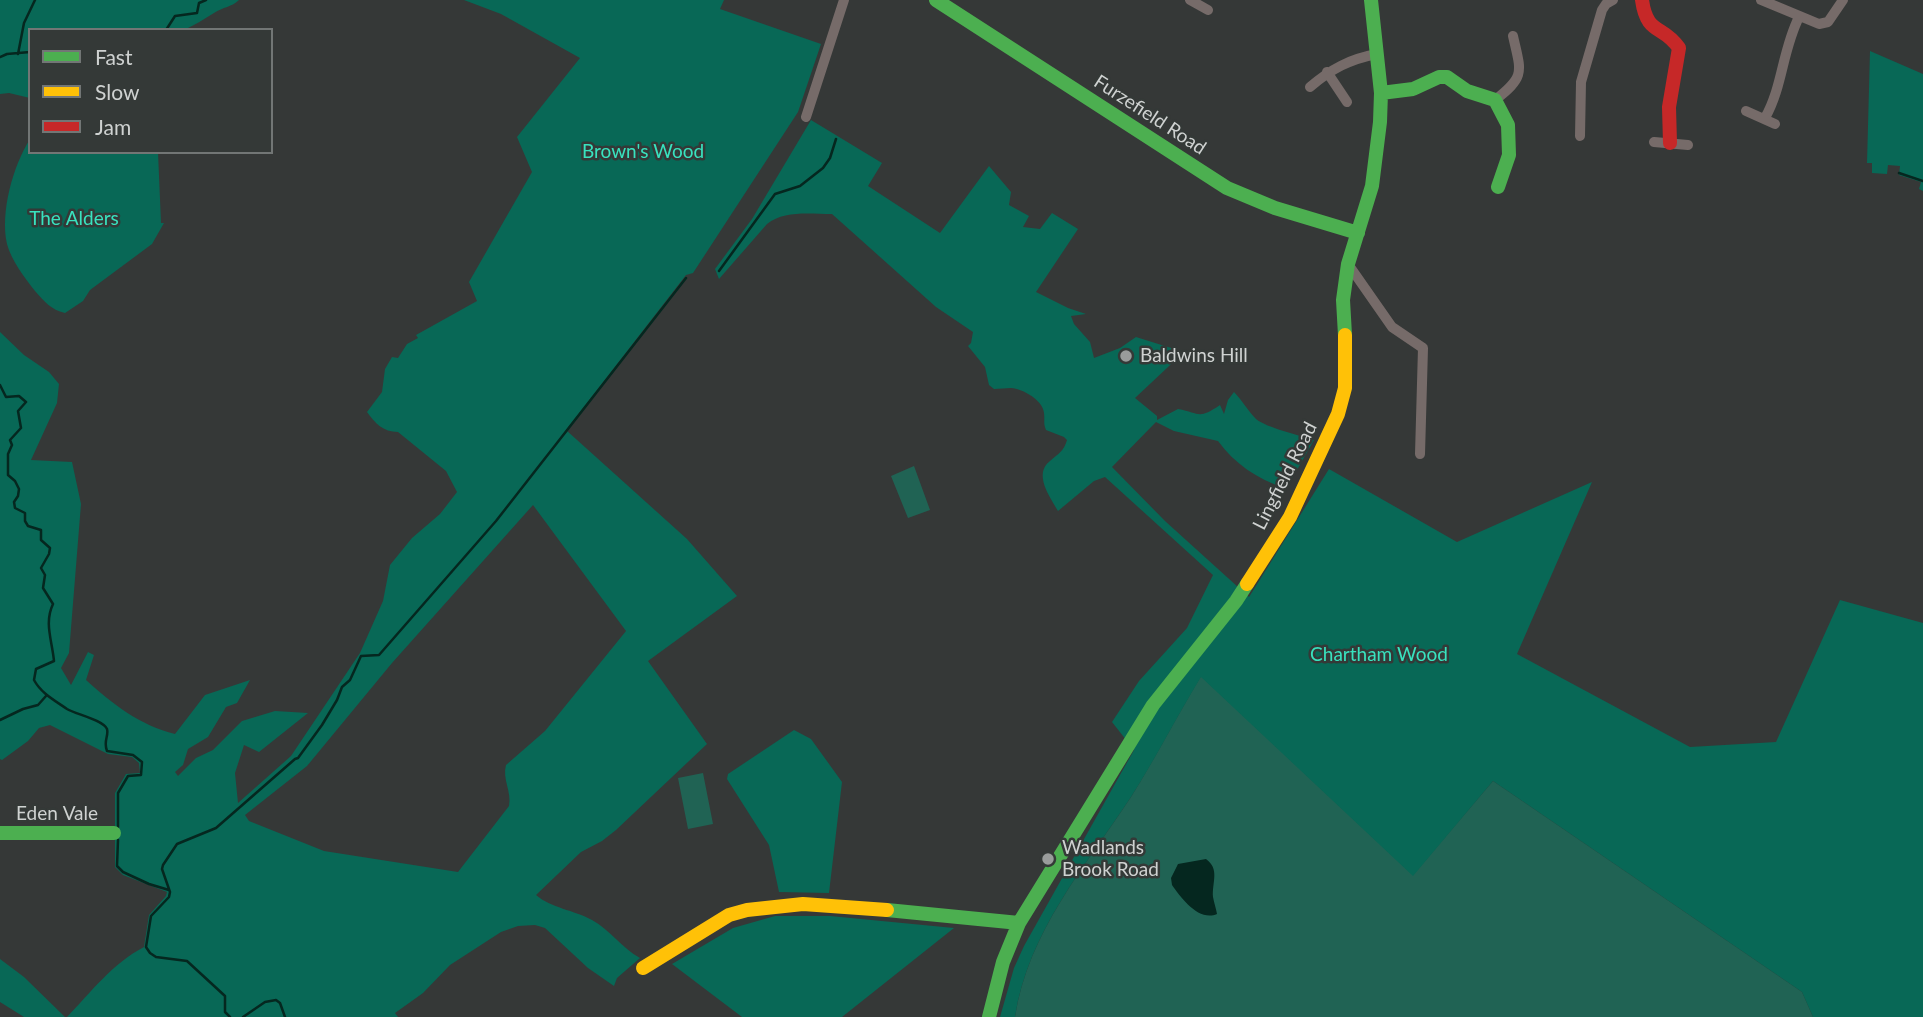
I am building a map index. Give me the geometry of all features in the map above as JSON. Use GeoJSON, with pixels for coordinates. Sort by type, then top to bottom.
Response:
{"type":"FeatureCollection","features":[{"type":"Feature","properties":{"kind":"street"},"geometry":{"type":"LineString","coordinates":[[806,117],[845,0]]}},
{"type":"Feature","properties":{"kind":"street","name":"Furzefield Road"},"geometry":{"type":"LineString","coordinates":[[936,0],[1227,188],[1278,211],[1358,233]]}},
{"type":"Feature","properties":{"kind":"street"},"geometry":{"type":"LineString","coordinates":[[1190,0],[1208,10]]}},
{"type":"Feature","properties":{"kind":"street","name":"Lingfield Road"},"geometry":{"type":"LineString","coordinates":[[989,1017],[1003,962],[1018,923],[1153,705],[1236,601],[1290,517],[1338,414],[1345,388],[1343,300],[1348,264],[1376,165],[1381,93],[1371,0]]}},
{"type":"Feature","properties":{"kind":"street"},"geometry":{"type":"LineString","coordinates":[[1580,136],[1581,82],[1602,10],[1613,0]]}},
{"type":"Feature","properties":{"kind":"street"},"geometry":{"type":"LineString","coordinates":[[1642,0],[1643,12],[1651,28],[1671,38],[1679,48],[1669,107],[1671,143]]}},
{"type":"Feature","properties":{"kind":"street"},"geometry":{"type":"LineString","coordinates":[[1761,0],[1819,24],[1828,22],[1843,0]]}},
{"type":"Feature","properties":{"kind":"street"},"geometry":{"type":"LineString","coordinates":[[1765,118],[1773,103],[1788,39],[1799,17]]}},
{"type":"Feature","properties":{"kind":"street"},"geometry":{"type":"LineString","coordinates":[[1495,100],[1514,85],[1520,67],[1513,36]]}},
{"type":"Feature","properties":{"kind":"street"},"geometry":{"type":"LineString","coordinates":[[1310,87],[1327,72],[1346,62],[1377,54]]}},
{"type":"Feature","properties":{"kind":"street"},"geometry":{"type":"LineString","coordinates":[[1327,72],[1347,102]]}},
{"type":"Feature","properties":{"kind":"street"},"geometry":{"type":"LineString","coordinates":[[1381,93],[1413,89],[1438,77],[1447,77],[1467,91],[1495,100],[1508,125],[1509,155],[1499,187]]}},
{"type":"Feature","properties":{"kind":"street"},"geometry":{"type":"LineString","coordinates":[[1746,111],[1775,124]]}},
{"type":"Feature","properties":{"kind":"street"},"geometry":{"type":"LineString","coordinates":[[1654,142],[1688,145]]}},
{"type":"Feature","properties":{"kind":"street"},"geometry":{"type":"LineString","coordinates":[[1348,264],[1392,327],[1423,348],[1420,454]]}},
{"type":"Feature","properties":{"kind":"street","name":"Eden Vale"},"geometry":{"type":"LineString","coordinates":[[0,833],[114,833]]}},
{"type":"Feature","properties":{"kind":"street"},"geometry":{"type":"LineString","coordinates":[[643,968],[729,915],[780,904],[949,915],[1018,923]]}},
{"type":"Feature","properties":{"kind":"green space"},"geometry":{"type":"Polygon","coordinates":[[[0,0],[239,0],[188,28],[28,28],[28,98],[9,93],[0,94],[0,0]]]}},
{"type":"Feature","properties":{"kind":"green space","name":"Brown's Wood"},"geometry":{"type":"Polygon","coordinates":[[[464,0],[724,0],[720,9],[821,44],[798,112],[693,273],[686,275],[566,430],[687,539],[737,596],[648,661],[707,744],[616,830],[581,852],[536,895],[592,920],[640,958],[617,978],[614,986],[588,968],[545,928],[535,925],[518,926],[501,932],[450,965],[423,993],[395,1013],[398,1017],[67,1017],[112,970],[144,947],[149,915],[167,892],[123,875],[115,867],[115,793],[126,774],[140,773],[139,763],[132,757],[108,754],[50,725],[39,728],[28,741],[0,759],[0,332],[24,355],[49,372],[59,384],[57,403],[31,460],[72,462],[81,504],[69,653],[61,668],[71,685],[88,652],[94,655],[86,680],[127,713],[175,734],[205,695],[250,680],[237,703],[226,707],[208,737],[188,749],[183,765],[175,772],[178,776],[196,758],[213,750],[242,721],[275,711],[308,713],[259,752],[244,745],[235,773],[238,803],[291,756],[360,653],[383,601],[390,565],[412,538],[440,514],[457,492],[446,471],[398,432],[380,426],[367,412],[382,392],[385,369],[392,357],[398,358],[407,344],[418,338],[416,335],[477,301],[469,282],[532,172],[517,137],[580,58],[501,14],[464,0]],[[533,505],[392,663],[307,766],[245,815],[249,821],[324,851],[458,872],[509,806],[506,765],[545,731],[626,631],[533,505]]]}},
{"type":"Feature","properties":{"kind":"green space"},"geometry":{"type":"Polygon","coordinates":[[[1870,51],[1923,74],[1923,191],[1919,189],[1921,182],[1899,175],[1900,166],[1888,165],[1887,174],[1872,173],[1872,163],[1867,163],[1870,51]]]}},
{"type":"Feature","properties":{"kind":"green space","name":"Chartham Wood"},"geometry":{"type":"Polygon","coordinates":[[[811,120],[882,163],[868,186],[940,233],[989,166],[1011,192],[1009,205],[1029,216],[1023,227],[1040,229],[1052,213],[1078,229],[1036,292],[1086,314],[1071,316],[1074,324],[1090,342],[1094,358],[1120,348],[1136,337],[1184,352],[1135,398],[1157,416],[1157,420],[1178,409],[1203,414],[1220,405],[1224,414],[1228,400],[1234,392],[1261,422],[1314,440],[1289,484],[1284,488],[1247,469],[1218,441],[1174,431],[1156,422],[1112,467],[1165,521],[1249,597],[1329,469],[1457,542],[1592,482],[1517,654],[1690,747],[1776,742],[1840,600],[1923,623],[1923,1017],[1813,1017],[1802,992],[1493,781],[1413,876],[1201,677],[1131,797],[1045,928],[1022,986],[1015,1017],[1000,1017],[1014,968],[1024,946],[1134,750],[1112,722],[1139,681],[1187,628],[1213,575],[1105,477],[1094,481],[1058,511],[1047,492],[1043,472],[1067,440],[1046,430],[1040,404],[1021,391],[1011,388],[994,389],[989,385],[985,367],[968,346],[973,332],[936,307],[832,214],[798,214],[781,217],[767,224],[719,279],[715,269],[752,219],[811,120]]]}},
{"type":"Feature","properties":{"kind":"green space","name":"The Alders"},"geometry":{"type":"Polygon","coordinates":[[[28,143],[28,154],[158,154],[161,223],[164,223],[152,244],[90,290],[83,301],[65,313],[45,302],[35,291],[15,262],[7,244],[7,204],[13,176],[28,143]]]}},
{"type":"Feature","properties":{"kind":"green space"},"geometry":{"type":"Polygon","coordinates":[[[914,466],[930,510],[908,518],[891,476],[914,466]]]}},
{"type":"Feature","properties":{"kind":"green space"},"geometry":{"type":"Polygon","coordinates":[[[1201,676],[1413,875],[1493,781],[1802,992],[1813,1017],[1015,1017],[1022,986],[1045,928],[1131,797],[1201,676]]]}},
{"type":"Feature","properties":{"kind":"green space"},"geometry":{"type":"Polygon","coordinates":[[[794,730],[811,739],[842,782],[829,893],[779,892],[769,845],[727,779],[728,774],[794,730]]]}},
{"type":"Feature","properties":{"kind":"green space"},"geometry":{"type":"Polygon","coordinates":[[[703,773],[713,824],[688,829],[678,778],[703,773]]]}},
{"type":"Feature","properties":{"kind":"green space"},"geometry":{"type":"Polygon","coordinates":[[[775,916],[830,916],[954,928],[842,1017],[742,1017],[672,964],[733,928],[775,916]]]}},
{"type":"Feature","properties":{"kind":"green space"},"geometry":{"type":"Polygon","coordinates":[[[0,959],[24,977],[65,1017],[24,1017],[0,1002],[0,959]]]}},
{"type":"Feature","properties":{"kind":"shaded area"},"geometry":{"type":"Polygon","coordinates":[[[1206,859],[1214,871],[1213,897],[1217,914],[1210,916],[1197,912],[1185,902],[1172,885],[1171,878],[1178,864],[1206,859]]]}},
{"type":"Feature","properties":{"kind":"waterway"},"geometry":{"type":"LineString","coordinates":[[18,54],[24,23],[35,0]]}},
{"type":"Feature","properties":{"kind":"waterway"},"geometry":{"type":"LineString","coordinates":[[167,28],[175,16],[197,13],[199,3],[206,0]]}},
{"type":"Feature","properties":{"kind":"waterway"},"geometry":{"type":"LineString","coordinates":[[0,57],[28,52]]}},
{"type":"Feature","properties":{"kind":"waterway"},"geometry":{"type":"LineString","coordinates":[[719,271],[775,194],[800,186],[823,168],[830,158],[836,139]]}},
{"type":"Feature","properties":{"kind":"waterway"},"geometry":{"type":"LineString","coordinates":[[1899,173],[1923,181]]}},
{"type":"Feature","properties":{"kind":"waterway"},"geometry":{"type":"LineString","coordinates":[[230,1017],[225,1012],[225,996],[187,961],[156,957],[146,947],[151,916],[169,897],[163,865],[177,844],[216,828],[298,758],[322,725],[342,687],[350,680],[361,656],[379,655],[496,521],[686,278]]}},
{"type":"Feature","properties":{"kind":"waterway"},"geometry":{"type":"LineString","coordinates":[[0,385],[6,397],[19,396],[26,402],[18,411],[21,428],[10,440],[12,445],[8,454],[8,475],[19,489],[14,502],[15,508],[25,513],[28,526],[41,530],[41,540],[50,548],[41,568],[45,575],[43,588],[53,604],[49,625],[54,661],[36,669],[34,680],[44,693],[67,709],[105,726],[107,751],[133,755],[142,762],[141,775],[128,776],[118,793],[118,827]]}},
{"type":"Feature","properties":{"kind":"waterway"},"geometry":{"type":"LineString","coordinates":[[0,720],[38,705],[46,696]]}},
{"type":"Feature","properties":{"kind":"waterway"},"geometry":{"type":"LineString","coordinates":[[118,840],[117,866],[123,872],[169,890]]}},
{"type":"Feature","properties":{"kind":"waterway"},"geometry":{"type":"LineString","coordinates":[[243,1017],[265,1002],[276,1000],[280,1003],[285,1017]]}},
{"type":"Feature","properties":{"kind":"traffic: fast"},"geometry":{"type":"LineString","coordinates":[[936,0],[1227,188],[1275,208],[1358,233]]}},
{"type":"Feature","properties":{"kind":"traffic: fast"},"geometry":{"type":"LineString","coordinates":[[1345,335],[1343,300],[1348,264],[1372,186],[1380,122],[1381,93],[1371,0]]}},
{"type":"Feature","properties":{"kind":"traffic: fast"},"geometry":{"type":"LineString","coordinates":[[1381,93],[1413,89],[1439,77],[1447,77],[1467,91],[1495,100],[1508,125],[1509,155],[1498,187]]}},
{"type":"Feature","properties":{"kind":"traffic: fast"},"geometry":{"type":"LineString","coordinates":[[989,1017],[1003,962],[1019,923],[1153,705],[1247,584]]}},
{"type":"Feature","properties":{"kind":"traffic: fast"},"geometry":{"type":"LineString","coordinates":[[0,833],[114,833]]}},
{"type":"Feature","properties":{"kind":"traffic: fast"},"geometry":{"type":"LineString","coordinates":[[887,910],[1019,923]]}},
{"type":"Feature","properties":{"kind":"traffic: slow"},"geometry":{"type":"LineString","coordinates":[[1247,584],[1290,517],[1338,414],[1345,388],[1345,335]]}},
{"type":"Feature","properties":{"kind":"traffic: slow"},"geometry":{"type":"LineString","coordinates":[[643,968],[729,915],[747,910],[803,904],[887,910]]}},
{"type":"Feature","properties":{"kind":"traffic: jam"},"geometry":{"type":"LineString","coordinates":[[1642,0],[1644,11],[1652,25],[1667,35],[1679,48],[1669,107],[1670,143]]}},
{"type":"Feature","properties":{"kind":"place","name":"Baldwins Hill"},"geometry":{"type":"Point","coordinates":[1126,356]}},
{"type":"Feature","properties":{"kind":"place","name":"Wadlands Brook Road"},"geometry":{"type":"Point","coordinates":[1048,859]}}]}
